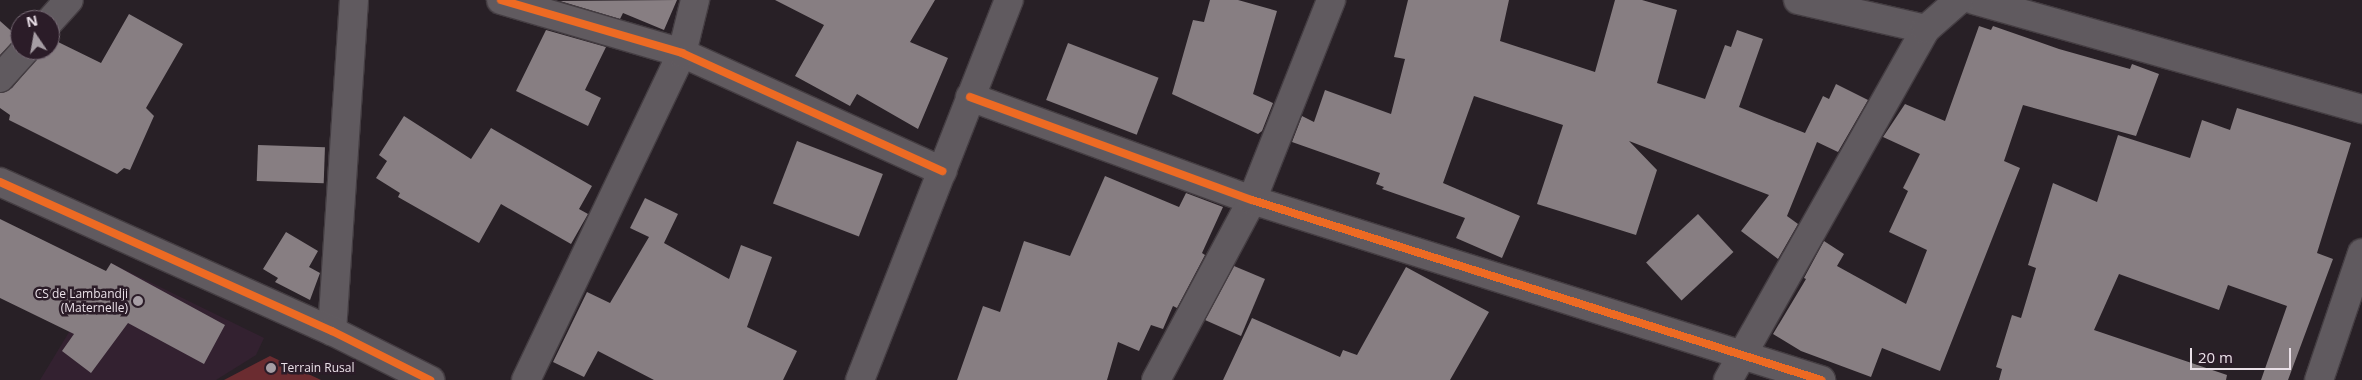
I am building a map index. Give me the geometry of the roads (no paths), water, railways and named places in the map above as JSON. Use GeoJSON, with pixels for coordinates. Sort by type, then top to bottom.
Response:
{"type":"FeatureCollection","features":[{"type":"Feature","properties":{"kind":"street"},"geometry":{"type":"LineString","coordinates":[[60,10],[69,0]]}},
{"type":"Feature","properties":{"kind":"street"},"geometry":{"type":"LineString","coordinates":[[332,331],[354,0]]}},
{"type":"Feature","properties":{"kind":"street"},"geometry":{"type":"LineString","coordinates":[[501,0],[682,53],[942,171]]}},
{"type":"Feature","properties":{"kind":"street"},"geometry":{"type":"LineString","coordinates":[[526,380],[682,53],[695,0]]}},
{"type":"Feature","properties":{"kind":"street"},"geometry":{"type":"LineString","coordinates":[[860,380],[1008,0]]}},
{"type":"Feature","properties":{"kind":"street"},"geometry":{"type":"LineString","coordinates":[[1156,380],[1252,200],[1331,0]]}},
{"type":"Feature","properties":{"kind":"street"},"geometry":{"type":"LineString","coordinates":[[1798,0],[1926,29]]}},
{"type":"Feature","properties":{"kind":"street"},"geometry":{"type":"LineString","coordinates":[[1728,380],[1740,355],[1926,29],[1959,0]]}},
{"type":"Feature","properties":{"kind":"street"},"geometry":{"type":"LineString","coordinates":[[1974,0],[2362,109]]}},
{"type":"Feature","properties":{"kind":"street"},"geometry":{"type":"LineString","coordinates":[[0,78],[16,60]]}},
{"type":"Feature","properties":{"kind":"street"},"geometry":{"type":"LineString","coordinates":[[970,97],[1252,200],[1820,380]]}},
{"type":"Feature","properties":{"kind":"street"},"geometry":{"type":"LineString","coordinates":[[0,182],[332,331],[430,380]]}},
{"type":"Feature","properties":{"kind":"street"},"geometry":{"type":"LineString","coordinates":[[2318,380],[2362,253]]}},
{"type":"Feature","properties":{"kind":"place","name":"CS de Lambandji (Maternelle)"},"geometry":{"type":"Point","coordinates":[138,301]}},
{"type":"Feature","properties":{"kind":"place","name":"Terrain Rusal"},"geometry":{"type":"Point","coordinates":[271,368]}}]}
